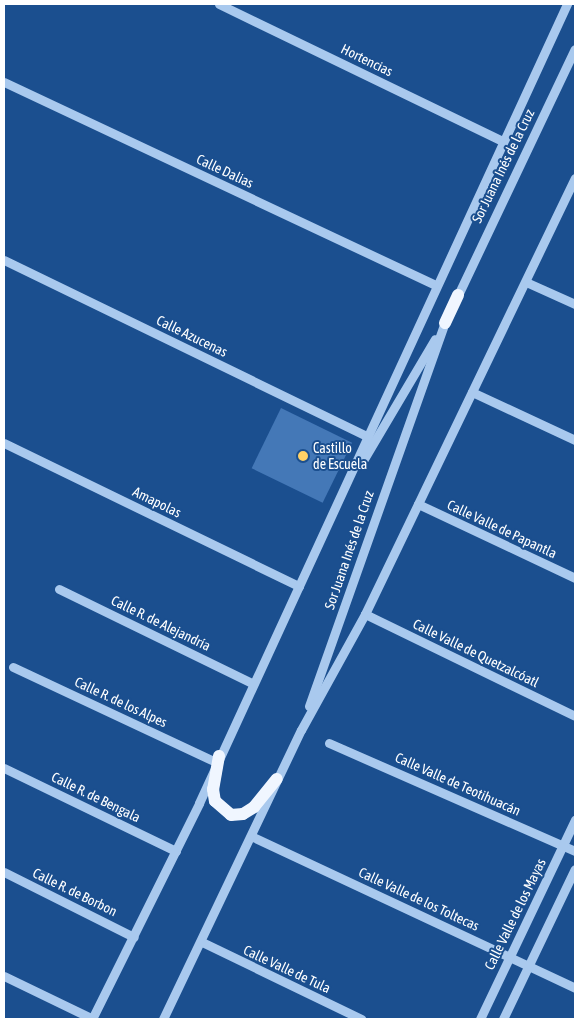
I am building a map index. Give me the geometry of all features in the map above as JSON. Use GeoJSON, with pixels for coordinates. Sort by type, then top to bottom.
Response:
{"type":"FeatureCollection","features":[{"type":"Feature","properties":{"kind":"main road","name":"Sor Juana Inés de la Cruz"},"geometry":{"type":"LineString","coordinates":[[445,323],[458,294]]}},
{"type":"Feature","properties":{"kind":"main road"},"geometry":{"type":"LineString","coordinates":[[218,759],[212,789],[215,802],[231,814],[243,814],[254,807],[278,779]]}},
{"type":"Feature","properties":{"kind":"street","name":"Hortencias"},"geometry":{"type":"LineString","coordinates":[[219,4],[503,141]]}},
{"type":"Feature","properties":{"kind":"street"},"geometry":{"type":"LineString","coordinates":[[4,976],[92,1019],[176,851],[252,683],[343,494],[435,285],[567,4]]}},
{"type":"Feature","properties":{"kind":"street","name":"Sor Juana Inés de la Cruz"},"geometry":{"type":"LineString","coordinates":[[458,294],[575,49]]}},
{"type":"Feature","properties":{"kind":"street","name":"Calle Dalias"},"geometry":{"type":"LineString","coordinates":[[4,82],[435,285]]}},
{"type":"Feature","properties":{"kind":"street"},"geometry":{"type":"LineString","coordinates":[[163,1019],[202,942],[301,730],[366,614],[575,178]]}},
{"type":"Feature","properties":{"kind":"street","name":"Calle Azucenas"},"geometry":{"type":"LineString","coordinates":[[4,260],[367,436]]}},
{"type":"Feature","properties":{"kind":"street"},"geometry":{"type":"LineString","coordinates":[[526,282],[575,304]]}},
{"type":"Feature","properties":{"kind":"street","name":"Sor Juana Inés de la Cruz"},"geometry":{"type":"LineString","coordinates":[[343,494],[445,323]]}},
{"type":"Feature","properties":{"kind":"street","name":"Sor Juana Inés de la Cruz"},"geometry":{"type":"LineString","coordinates":[[301,730],[445,323]]}},
{"type":"Feature","properties":{"kind":"street"},"geometry":{"type":"LineString","coordinates":[[472,392],[575,440]]}},
{"type":"Feature","properties":{"kind":"street","name":"Amapolas"},"geometry":{"type":"LineString","coordinates":[[4,443],[299,586]]}},
{"type":"Feature","properties":{"kind":"street","name":"Calle Valle de Papantla"},"geometry":{"type":"LineString","coordinates":[[418,504],[575,578]]}},
{"type":"Feature","properties":{"kind":"street","name":"Calle R. de Alejandría"},"geometry":{"type":"LineString","coordinates":[[59,588],[252,683]]}},
{"type":"Feature","properties":{"kind":"street","name":"Calle Valle de Quetzalcóatl"},"geometry":{"type":"LineString","coordinates":[[366,614],[575,716]]}},
{"type":"Feature","properties":{"kind":"street","name":"Calle R. de los Alpes"},"geometry":{"type":"LineString","coordinates":[[13,667],[218,759]]}},
{"type":"Feature","properties":{"kind":"street","name":"Calle Valle de Teotihuacán"},"geometry":{"type":"LineString","coordinates":[[329,743],[575,851]]}},
{"type":"Feature","properties":{"kind":"street","name":"Calle R. de Bengala"},"geometry":{"type":"LineString","coordinates":[[4,768],[176,851]]}},
{"type":"Feature","properties":{"kind":"street","name":"Calle Valle de los Mayas"},"geometry":{"type":"LineString","coordinates":[[480,1019],[575,820]]}},
{"type":"Feature","properties":{"kind":"street","name":"Calle Valle de los Toltecas"},"geometry":{"type":"LineString","coordinates":[[251,836],[575,988]]}},
{"type":"Feature","properties":{"kind":"street"},"geometry":{"type":"LineString","coordinates":[[503,1019],[575,869]]}},
{"type":"Feature","properties":{"kind":"street","name":"Calle R. de Borbon"},"geometry":{"type":"LineString","coordinates":[[4,872],[134,937]]}},
{"type":"Feature","properties":{"kind":"street","name":"Calle Valle de Tula"},"geometry":{"type":"LineString","coordinates":[[202,942],[361,1019]]}},
{"type":"Feature","properties":{"kind":"building","name":"Castillo de Escuela"},"geometry":{"type":"Polygon","coordinates":[[[281,408],[352,443],[323,503],[252,468],[281,408]]]}},
{"type":"Feature","properties":{"kind":"place","name":"Castillo de Escuela"},"geometry":{"type":"Point","coordinates":[303,456]}}]}
